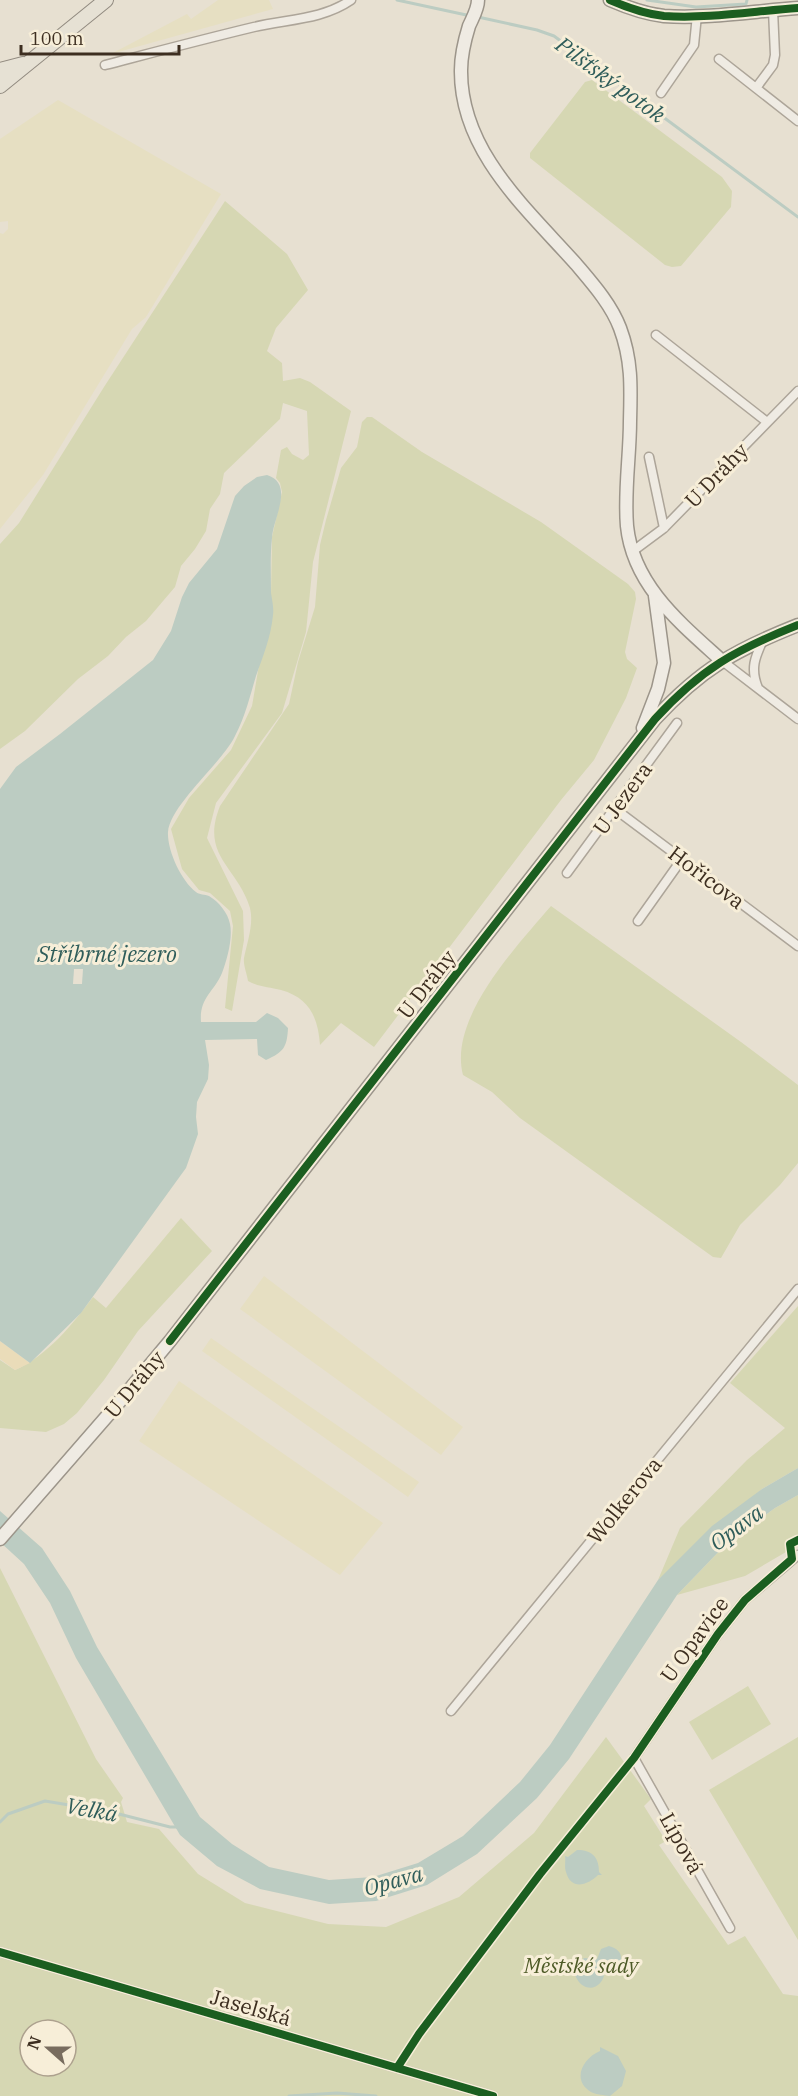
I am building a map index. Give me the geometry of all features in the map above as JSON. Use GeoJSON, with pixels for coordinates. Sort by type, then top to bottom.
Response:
{"type":"FeatureCollection","features":[{"type":"Feature","properties":{"kind":"main road"},"geometry":{"type":"LineString","coordinates":[[0,86],[106,0]]}},
{"type":"Feature","properties":{"kind":"main road"},"geometry":{"type":"LineString","coordinates":[[0,70],[15,67],[36,57]]}},
{"type":"Feature","properties":{"kind":"street"},"geometry":{"type":"LineString","coordinates":[[610,0],[662,16],[728,15],[798,8]]}},
{"type":"Feature","properties":{"kind":"street"},"geometry":{"type":"LineString","coordinates":[[105,65],[257,26],[321,14],[350,1]]}},
{"type":"Feature","properties":{"kind":"street","name":"U Dráhy"},"geometry":{"type":"LineString","coordinates":[[0,1539],[170,1341],[638,741],[690,683],[722,660],[655,596],[633,551],[627,527],[626,503],[631,379],[629,354],[619,324],[594,285],[502,179],[475,136],[468,118],[461,70],[468,29],[481,2]]}},
{"type":"Feature","properties":{"kind":"street"},"geometry":{"type":"LineString","coordinates":[[756,88],[776,55],[773,10]]}},
{"type":"Feature","properties":{"kind":"street"},"geometry":{"type":"LineString","coordinates":[[661,93],[694,45],[698,15]]}},
{"type":"Feature","properties":{"kind":"street"},"geometry":{"type":"LineString","coordinates":[[719,59],[798,121]]}},
{"type":"Feature","properties":{"kind":"street"},"geometry":{"type":"LineString","coordinates":[[656,335],[767,422]]}},
{"type":"Feature","properties":{"kind":"street","name":"U Dráhy"},"geometry":{"type":"LineString","coordinates":[[633,551],[664,528],[798,391]]}},
{"type":"Feature","properties":{"kind":"street","name":"U Dráhy"},"geometry":{"type":"LineString","coordinates":[[649,457],[664,528]]}},
{"type":"Feature","properties":{"kind":"street","name":"U Dráhy"},"geometry":{"type":"LineString","coordinates":[[638,741],[662,675],[664,656],[655,596]]}},
{"type":"Feature","properties":{"kind":"street"},"geometry":{"type":"LineString","coordinates":[[798,625],[764,638],[722,660],[798,719]]}},
{"type":"Feature","properties":{"kind":"street"},"geometry":{"type":"LineString","coordinates":[[758,688],[752,670],[764,638]]}},
{"type":"Feature","properties":{"kind":"street","name":"U Jezera"},"geometry":{"type":"LineString","coordinates":[[567,873],[676,723]]}},
{"type":"Feature","properties":{"kind":"street","name":"Hořicova"},"geometry":{"type":"LineString","coordinates":[[615,808],[798,946]]}},
{"type":"Feature","properties":{"kind":"street"},"geometry":{"type":"LineString","coordinates":[[638,921],[682,859]]}},
{"type":"Feature","properties":{"kind":"street","name":"Wolkerova"},"geometry":{"type":"LineString","coordinates":[[451,1711],[798,1289]]}},
{"type":"Feature","properties":{"kind":"street","name":"U Opavice"},"geometry":{"type":"LineString","coordinates":[[634,1758],[717,1634],[745,1600],[798,1555]]}},
{"type":"Feature","properties":{"kind":"street","name":"Lípová"},"geometry":{"type":"LineString","coordinates":[[634,1758],[730,1928]]}},
{"type":"Feature","properties":{"kind":"street","name":"Jaselská"},"geometry":{"type":"LineString","coordinates":[[0,1952],[493,2096]]}},
{"type":"Feature","properties":{"kind":"shaded area"},"geometry":{"type":"Polygon","coordinates":[[[218,0],[269,0],[273,9],[111,54],[187,14],[191,19],[218,0]]]}},
{"type":"Feature","properties":{"kind":"shaded area"},"geometry":{"type":"Polygon","coordinates":[[[58,100],[221,194],[146,317],[132,329],[43,475],[0,529],[0,233],[3,234],[8,229],[8,221],[0,222],[0,139],[58,100]]]}},
{"type":"Feature","properties":{"kind":"shaded area"},"geometry":{"type":"Polygon","coordinates":[[[264,1276],[463,1427],[441,1455],[240,1309],[264,1276]]]}},
{"type":"Feature","properties":{"kind":"shaded area"},"geometry":{"type":"Polygon","coordinates":[[[211,1338],[419,1482],[408,1497],[202,1351],[211,1338]]]}},
{"type":"Feature","properties":{"kind":"shaded area"},"geometry":{"type":"Polygon","coordinates":[[[179,1381],[383,1523],[340,1575],[139,1441],[179,1381]]]}},
{"type":"Feature","properties":{"kind":"green space"},"geometry":{"type":"Polygon","coordinates":[[[592,80],[722,177],[732,191],[731,207],[681,266],[665,265],[530,158],[530,153],[585,82],[592,80]]]}},
{"type":"Feature","properties":{"kind":"green space"},"geometry":{"type":"Polygon","coordinates":[[[225,201],[287,254],[308,290],[276,328],[267,351],[282,363],[283,381],[300,378],[310,382],[351,411],[313,562],[306,632],[282,713],[216,803],[207,838],[243,911],[244,940],[232,1011],[225,1008],[233,926],[230,911],[210,893],[199,890],[182,869],[171,829],[189,798],[231,750],[252,706],[271,595],[272,537],[282,492],[276,478],[281,450],[287,447],[292,454],[303,460],[309,455],[307,411],[283,403],[280,419],[224,473],[220,494],[210,509],[206,531],[181,566],[175,587],[146,621],[108,656],[78,679],[25,731],[0,749],[0,544],[19,523],[225,201]]]}},
{"type":"Feature","properties":{"kind":"green space"},"geometry":{"type":"Polygon","coordinates":[[[367,417],[372,417],[422,452],[541,522],[628,584],[635,592],[636,599],[625,652],[627,659],[637,668],[626,698],[594,760],[561,800],[374,1047],[341,1023],[320,1045],[317,1026],[306,1004],[299,998],[281,990],[248,981],[244,961],[251,927],[250,908],[237,881],[217,849],[214,837],[220,806],[289,704],[298,662],[315,607],[320,545],[326,520],[341,468],[357,447],[362,422],[367,417]]]}},
{"type":"Feature","properties":{"kind":"green space"},"geometry":{"type":"Polygon","coordinates":[[[551,906],[798,1085],[798,1163],[780,1185],[740,1225],[721,1258],[713,1257],[520,1118],[492,1092],[463,1075],[461,1053],[466,1030],[475,1007],[504,962],[551,906]]]}},
{"type":"Feature","properties":{"kind":"green space"},"geometry":{"type":"Polygon","coordinates":[[[181,1218],[212,1251],[138,1331],[104,1380],[77,1413],[64,1424],[46,1432],[0,1428],[0,1360],[15,1370],[27,1364],[48,1348],[68,1328],[93,1297],[106,1308],[181,1218]]]}},
{"type":"Feature","properties":{"kind":"green space"},"geometry":{"type":"Polygon","coordinates":[[[798,1306],[798,1468],[762,1489],[658,1580],[680,1528],[747,1460],[785,1428],[730,1383],[798,1306]]]}},
{"type":"Feature","properties":{"kind":"green space"},"geometry":{"type":"Polygon","coordinates":[[[798,1495],[798,1545],[745,1576],[677,1595],[727,1543],[775,1508],[798,1495]]]}},
{"type":"Feature","properties":{"kind":"green space","name":"Městské sady"},"geometry":{"type":"Polygon","coordinates":[[[0,1568],[96,1759],[123,1798],[121,1802],[127,1822],[159,1829],[198,1874],[245,1903],[328,1924],[386,1927],[459,1897],[534,1833],[606,1737],[651,1799],[644,1806],[666,1841],[659,1845],[728,1945],[745,1936],[783,1994],[798,1996],[798,2096],[0,2096],[0,1568]]]}},
{"type":"Feature","properties":{"kind":"green space"},"geometry":{"type":"Polygon","coordinates":[[[748,1686],[771,1724],[712,1760],[689,1722],[748,1686]]]}},
{"type":"Feature","properties":{"kind":"green space"},"geometry":{"type":"Polygon","coordinates":[[[798,1737],[798,1940],[709,1790],[798,1737]]]}},
{"type":"Feature","properties":{"kind":"sand"},"geometry":{"type":"Polygon","coordinates":[[[0,1341],[30,1363],[15,1370],[0,1359],[0,1341]]]}},
{"type":"Feature","properties":{"kind":"water","name":"Stříbrné jezero"},"geometry":{"type":"Polygon","coordinates":[[[267,475],[275,479],[280,486],[281,494],[271,545],[273,612],[269,639],[235,736],[177,809],[171,821],[168,839],[172,856],[185,881],[197,893],[209,896],[216,901],[225,912],[230,924],[230,942],[226,962],[219,980],[202,1007],[201,1022],[256,1022],[267,1013],[278,1018],[288,1028],[287,1040],[281,1051],[266,1060],[258,1055],[257,1039],[205,1040],[209,1065],[208,1079],[197,1102],[198,1134],[186,1168],[81,1313],[30,1363],[0,1341],[0,789],[16,767],[153,660],[171,631],[189,583],[217,549],[235,496],[257,477],[267,475]]]}},
{"type":"Feature","properties":{"kind":"water","name":"Opava"},"geometry":{"type":"Polygon","coordinates":[[[798,1468],[798,1495],[775,1508],[727,1543],[677,1595],[569,1759],[537,1798],[477,1854],[427,1885],[376,1901],[329,1904],[260,1889],[217,1866],[180,1835],[76,1658],[50,1603],[24,1564],[0,1542],[0,1511],[42,1548],[70,1591],[97,1647],[200,1817],[232,1844],[269,1867],[329,1880],[373,1877],[418,1863],[463,1836],[520,1782],[550,1745],[658,1580],[712,1526],[762,1489],[798,1468]]]}},
{"type":"Feature","properties":{"kind":"water"},"geometry":{"type":"Polygon","coordinates":[[[577,1850],[587,1851],[594,1856],[602,1875],[580,1884],[568,1878],[565,1870],[565,1856],[568,1857],[577,1850]]]}},
{"type":"Feature","properties":{"kind":"water"},"geometry":{"type":"Polygon","coordinates":[[[609,1946],[620,1953],[619,1966],[610,1971],[605,1970],[604,1977],[597,1986],[583,1985],[575,1975],[576,1966],[584,1958],[597,1959],[601,1949],[609,1946]]]}},
{"type":"Feature","properties":{"kind":"water"},"geometry":{"type":"Polygon","coordinates":[[[600,2047],[618,2056],[626,2071],[622,2086],[610,2096],[591,2092],[582,2082],[584,2064],[600,2051],[600,2047]]]}},
{"type":"Feature","properties":{"kind":"pier"},"geometry":{"type":"Polygon","coordinates":[[[74,969],[83,969],[82,984],[73,984],[74,969]]]}},
{"type":"Feature","properties":{"kind":"waterway","name":"Pilšťský potok"},"geometry":{"type":"LineString","coordinates":[[397,0],[471,16]]}},
{"type":"Feature","properties":{"kind":"waterway"},"geometry":{"type":"LineString","coordinates":[[647,0],[696,7],[746,4],[747,0]]}},
{"type":"Feature","properties":{"kind":"waterway","name":"Pilšťský potok"},"geometry":{"type":"LineString","coordinates":[[478,17],[554,36],[798,217]]}},
{"type":"Feature","properties":{"kind":"waterway","name":"Velká"},"geometry":{"type":"LineString","coordinates":[[0,1822],[8,1814],[45,1801],[179,1827]]}},
{"type":"Feature","properties":{"kind":"waterway"},"geometry":{"type":"LineString","coordinates":[[289,2096],[337,2093],[376,2096]]}},
{"type":"Feature","properties":{"kind":"cycle path"},"geometry":{"type":"LineString","coordinates":[[610,0],[650,14],[681,17],[798,8]]}},
{"type":"Feature","properties":{"kind":"cycle path"},"geometry":{"type":"LineString","coordinates":[[170,1341],[655,719],[688,687],[720,663],[756,643],[798,625]]}},
{"type":"Feature","properties":{"kind":"cycle path"},"geometry":{"type":"LineString","coordinates":[[397,2068],[419,2034],[540,1874],[634,1758],[718,1634],[745,1600],[792,1559],[790,1544],[798,1540]]}},
{"type":"Feature","properties":{"kind":"cycle path"},"geometry":{"type":"LineString","coordinates":[[0,1952],[493,2096]]}}]}
